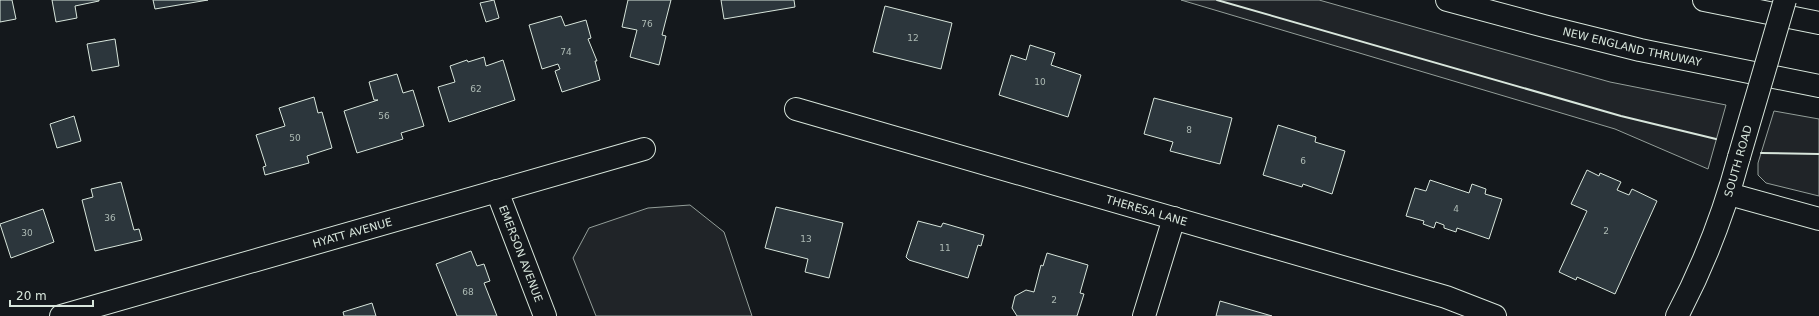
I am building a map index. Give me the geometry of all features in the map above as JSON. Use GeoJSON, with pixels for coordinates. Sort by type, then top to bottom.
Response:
{"type":"FeatureCollection","features":[{"type":"Feature","properties":{"kind":"main road","name":"NEW ENGLAND THRUWAY"},"geometry":{"type":"LineString","coordinates":[[1447,0],[1633,48],[1819,86]]}},
{"type":"Feature","properties":{"kind":"main road"},"geometry":{"type":"LineString","coordinates":[[1704,0],[1819,23]]}},
{"type":"Feature","properties":{"kind":"main road","name":"SOUTH ROAD"},"geometry":{"type":"LineString","coordinates":[[1677,316],[1716,233],[1729,194],[1785,0]]}},
{"type":"Feature","properties":{"kind":"main road","name":"THERESA LANE"},"geometry":{"type":"LineString","coordinates":[[796,109],[1446,297],[1495,316]]}},
{"type":"Feature","properties":{"kind":"main road","name":"HYATT AVENUE"},"geometry":{"type":"LineString","coordinates":[[61,316],[644,149]]}},
{"type":"Feature","properties":{"kind":"main road","name":"EMERSON AVENUE"},"geometry":{"type":"LineString","coordinates":[[497,191],[545,316]]}},
{"type":"Feature","properties":{"kind":"main road"},"geometry":{"type":"LineString","coordinates":[[1729,194],[1819,219]]}},
{"type":"Feature","properties":{"kind":"main road"},"geometry":{"type":"LineString","coordinates":[[1144,316],[1174,218]]}},
{"type":"Feature","properties":{"kind":"shaded area"},"geometry":{"type":"Polygon","coordinates":[[[1181,0],[1319,0],[1610,82],[1726,105],[1708,169],[1615,129],[1181,0]]]}},
{"type":"Feature","properties":{"kind":"shaded area"},"geometry":{"type":"Polygon","coordinates":[[[1774,111],[1819,119],[1819,196],[1766,183],[1758,175],[1758,163],[1774,111]]]}},
{"type":"Feature","properties":{"kind":"shaded area"},"geometry":{"type":"Polygon","coordinates":[[[690,205],[724,232],[752,316],[596,316],[573,258],[589,228],[648,208],[690,205]]]}},
{"type":"Feature","properties":{"kind":"building"},"geometry":{"type":"Polygon","coordinates":[[[0,0],[12,0],[16,19],[0,22],[0,0]]]}},
{"type":"Feature","properties":{"kind":"building"},"geometry":{"type":"Polygon","coordinates":[[[52,0],[99,1],[75,6],[77,18],[56,22],[52,0]]]}},
{"type":"Feature","properties":{"kind":"building"},"geometry":{"type":"Polygon","coordinates":[[[153,0],[208,0],[155,9],[153,0]]]}},
{"type":"Feature","properties":{"kind":"building"},"geometry":{"type":"Polygon","coordinates":[[[494,0],[499,18],[486,22],[480,3],[494,0]]]}},
{"type":"Feature","properties":{"kind":"building"},"geometry":{"type":"Polygon","coordinates":[[[628,0],[671,0],[662,35],[666,36],[659,65],[630,57],[637,30],[622,27],[628,0]]]}},
{"type":"Feature","properties":{"kind":"building"},"geometry":{"type":"Polygon","coordinates":[[[721,0],[794,0],[795,7],[724,19],[721,0]]]}},
{"type":"Feature","properties":{"kind":"building"},"geometry":{"type":"Polygon","coordinates":[[[885,6],[952,23],[941,69],[873,52],[885,6]]]}},
{"type":"Feature","properties":{"kind":"building"},"geometry":{"type":"Polygon","coordinates":[[[561,16],[565,26],[586,20],[591,38],[588,39],[597,61],[595,61],[600,80],[562,92],[555,71],[560,69],[558,64],[542,69],[529,25],[561,16]]]}},
{"type":"Feature","properties":{"kind":"building"},"geometry":{"type":"Polygon","coordinates":[[[115,39],[119,66],[92,71],[87,44],[115,39]]]}},
{"type":"Feature","properties":{"kind":"building"},"geometry":{"type":"Polygon","coordinates":[[[1030,45],[1055,53],[1051,65],[1081,75],[1068,117],[999,95],[1011,55],[1026,60],[1030,45]]]}},
{"type":"Feature","properties":{"kind":"building"},"geometry":{"type":"Polygon","coordinates":[[[484,57],[486,66],[503,60],[515,100],[449,122],[438,87],[455,82],[450,66],[467,60],[468,62],[484,57]]]}},
{"type":"Feature","properties":{"kind":"building"},"geometry":{"type":"Polygon","coordinates":[[[397,74],[403,93],[413,90],[424,126],[401,133],[403,139],[357,153],[344,111],[378,100],[374,100],[369,82],[397,74]]]}},
{"type":"Feature","properties":{"kind":"building"},"geometry":{"type":"Polygon","coordinates":[[[314,97],[318,113],[322,112],[332,148],[307,156],[309,163],[265,175],[263,167],[266,166],[256,135],[285,126],[279,108],[314,97]]]}},
{"type":"Feature","properties":{"kind":"building"},"geometry":{"type":"Polygon","coordinates":[[[1154,98],[1232,118],[1220,164],[1170,151],[1173,142],[1144,134],[1154,98]]]}},
{"type":"Feature","properties":{"kind":"building"},"geometry":{"type":"Polygon","coordinates":[[[74,116],[81,141],[57,148],[50,124],[74,116]]]}},
{"type":"Feature","properties":{"kind":"building"},"geometry":{"type":"Polygon","coordinates":[[[1278,125],[1316,137],[1315,142],[1345,151],[1332,194],[1303,184],[1302,187],[1263,175],[1278,125]]]}},
{"type":"Feature","properties":{"kind":"building"},"geometry":{"type":"Polygon","coordinates":[[[1587,170],[1599,176],[1600,173],[1621,182],[1617,190],[1629,195],[1632,189],[1657,201],[1615,294],[1577,277],[1576,280],[1559,272],[1587,211],[1571,204],[1587,170]]]}},
{"type":"Feature","properties":{"kind":"building"},"geometry":{"type":"Polygon","coordinates":[[[1430,180],[1469,193],[1472,184],[1486,189],[1485,194],[1502,199],[1489,239],[1457,228],[1456,232],[1444,228],[1444,225],[1436,222],[1434,228],[1423,224],[1424,221],[1406,216],[1415,188],[1426,191],[1430,180]]]}},
{"type":"Feature","properties":{"kind":"building"},"geometry":{"type":"Polygon","coordinates":[[[121,182],[134,230],[139,229],[142,240],[95,251],[82,200],[93,197],[91,189],[121,182]]]}},
{"type":"Feature","properties":{"kind":"building"},"geometry":{"type":"Polygon","coordinates":[[[776,207],[843,223],[829,278],[805,272],[808,259],[765,248],[776,207]]]}},
{"type":"Feature","properties":{"kind":"building"},"geometry":{"type":"Polygon","coordinates":[[[43,209],[54,242],[11,258],[0,224],[43,209]]]}},
{"type":"Feature","properties":{"kind":"building"},"geometry":{"type":"Polygon","coordinates":[[[918,221],[941,227],[943,223],[984,235],[981,246],[978,245],[968,278],[909,260],[906,257],[918,221]]]}},
{"type":"Feature","properties":{"kind":"building"},"geometry":{"type":"Polygon","coordinates":[[[471,251],[477,266],[484,264],[490,281],[484,283],[497,316],[457,316],[436,264],[471,251]]]}},
{"type":"Feature","properties":{"kind":"building"},"geometry":{"type":"Polygon","coordinates":[[[1047,253],[1088,265],[1080,293],[1084,294],[1077,316],[1017,316],[1012,308],[1015,296],[1026,290],[1034,292],[1041,265],[1043,266],[1047,253]]]}},
{"type":"Feature","properties":{"kind":"building"},"geometry":{"type":"Polygon","coordinates":[[[1220,301],[1272,316],[1216,316],[1220,301]]]}},
{"type":"Feature","properties":{"kind":"building"},"geometry":{"type":"Polygon","coordinates":[[[372,303],[376,316],[344,316],[343,312],[372,303]]]}},
{"type":"Feature","properties":{"kind":"wall"},"geometry":{"type":"LineString","coordinates":[[1217,0],[1621,116],[1716,139]]}},
{"type":"Feature","properties":{"kind":"wall"},"geometry":{"type":"LineString","coordinates":[[1761,153],[1819,154]]}}]}
